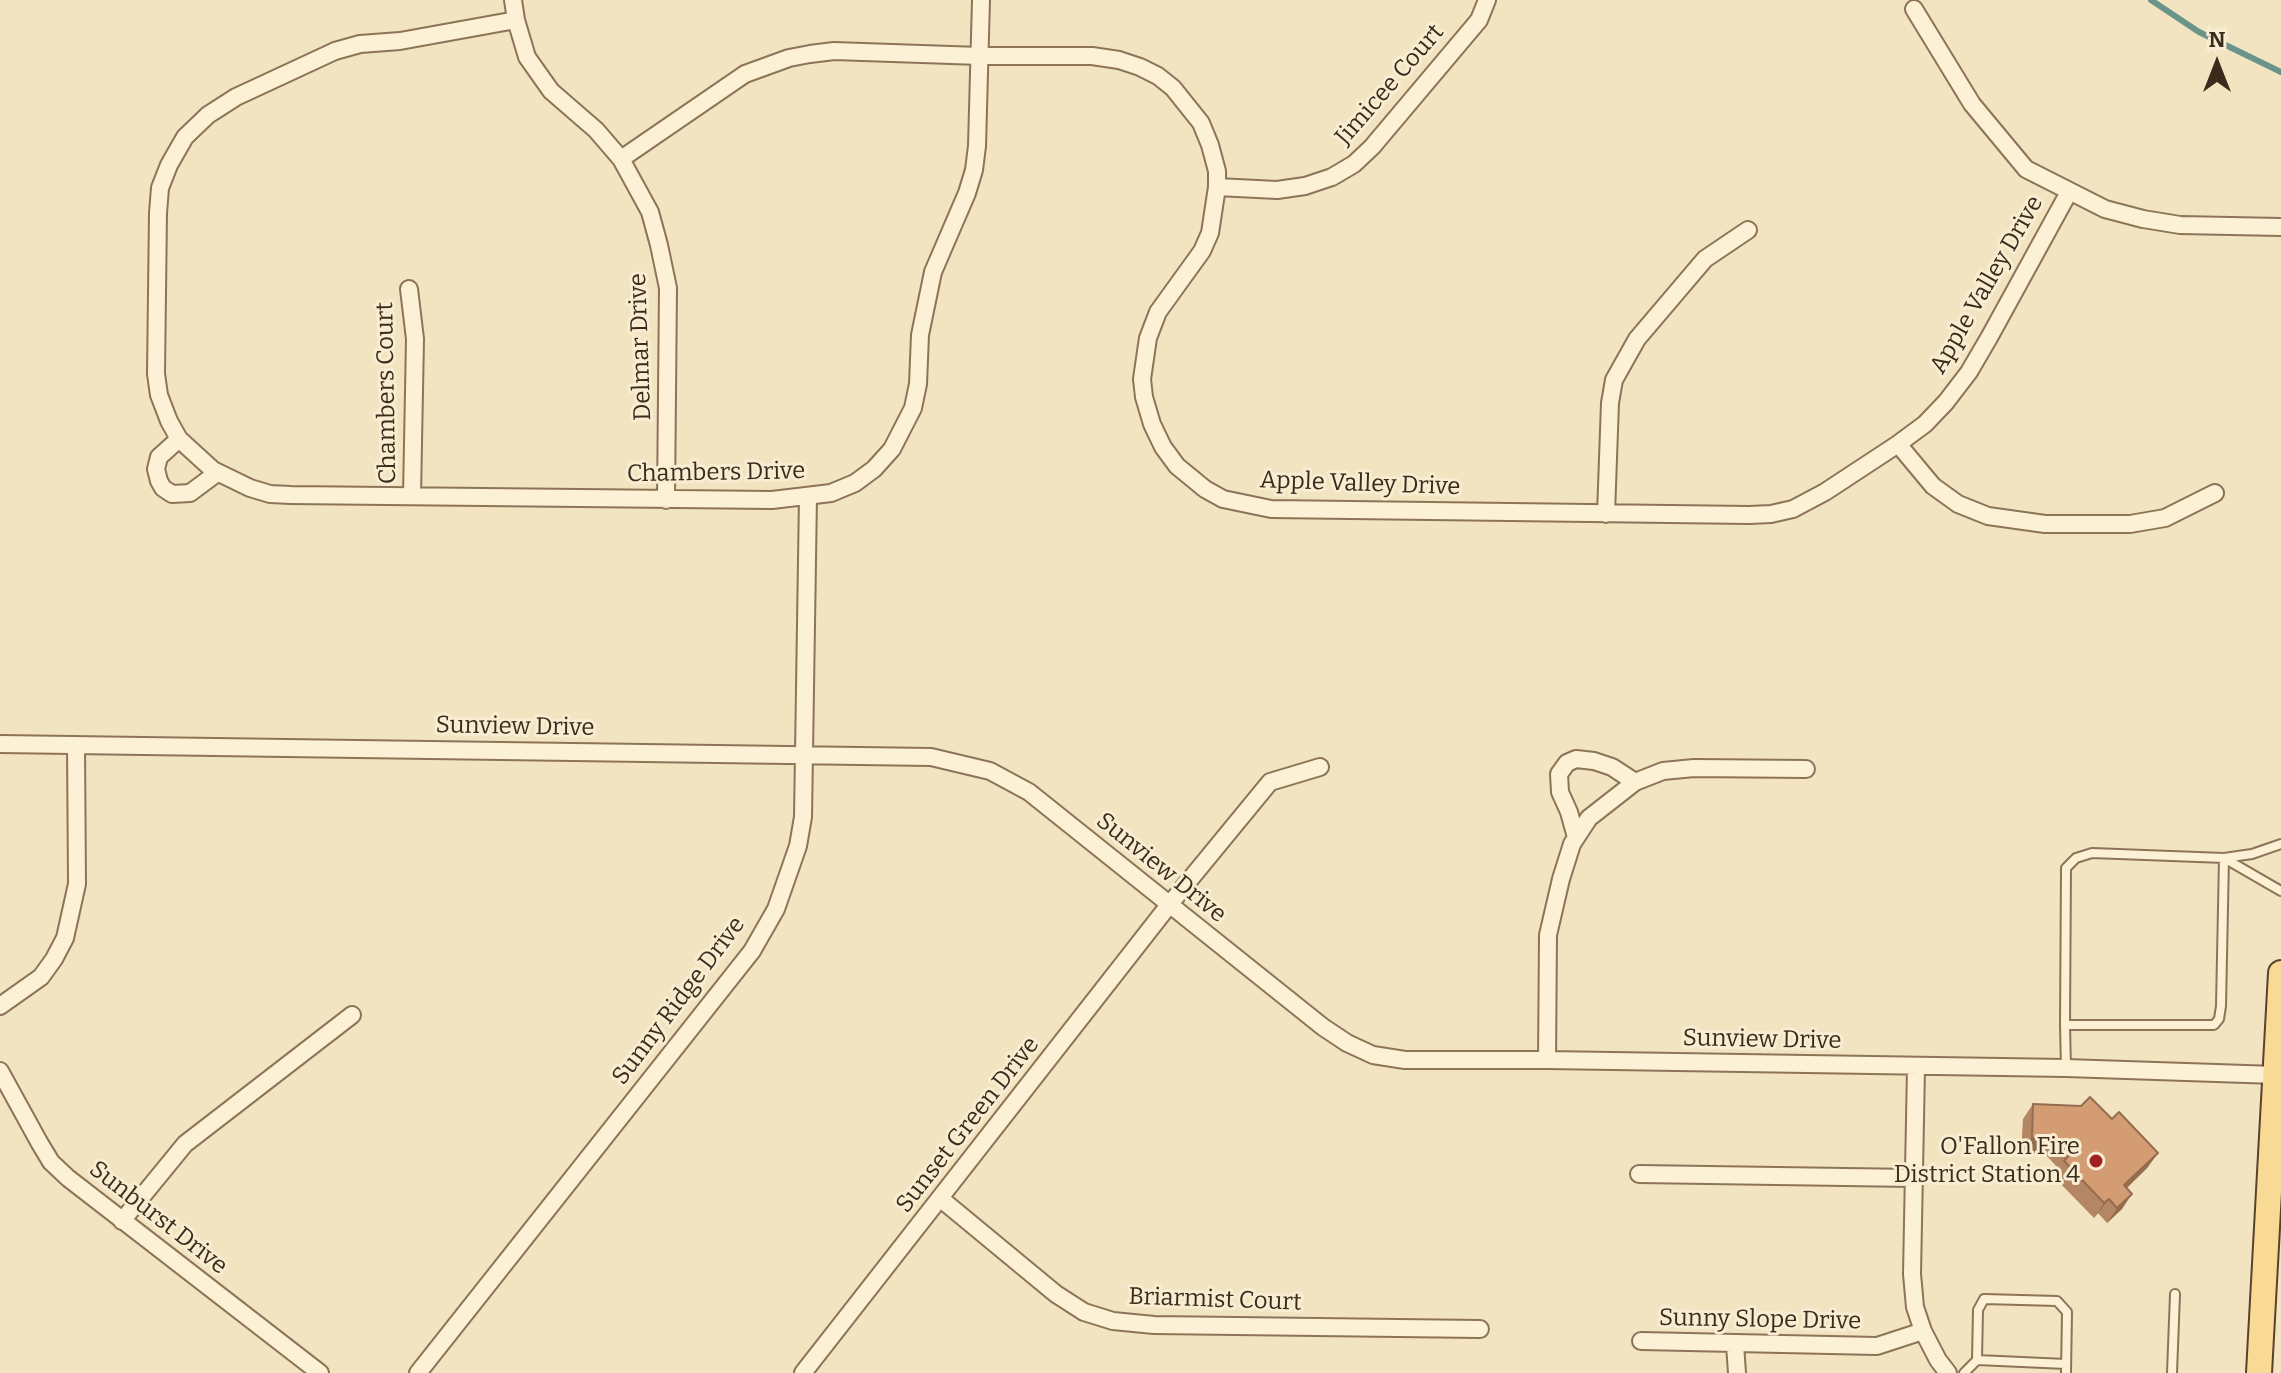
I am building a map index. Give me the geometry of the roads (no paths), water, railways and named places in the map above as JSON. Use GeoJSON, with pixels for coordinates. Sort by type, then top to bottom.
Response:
{"type":"FeatureCollection","features":[{"type":"Feature","properties":{"kind":"main road"},"geometry":{"type":"LineString","coordinates":[[2259,1373],[2281,973]]}},
{"type":"Feature","properties":{"kind":"street","name":"Delmar Drive"},"geometry":{"type":"LineString","coordinates":[[513,0],[527,57],[551,91],[596,130],[621,159],[650,212],[668,288],[666,500]]}},
{"type":"Feature","properties":{"kind":"street","name":"Chambers Drive"},"geometry":{"type":"LineString","coordinates":[[516,20],[400,41],[360,44],[335,51],[236,97],[208,115],[185,137],[160,188],[156,374],[159,395],[179,439],[217,473],[270,494],[772,500],[831,493],[855,483],[874,469],[892,449],[913,408],[918,384],[920,335],[933,272],[974,170],[981,0]]}},
{"type":"Feature","properties":{"kind":"street","name":"Jimicee Court"},"geometry":{"type":"LineString","coordinates":[[1217,187],[1277,190],[1305,186],[1332,177],[1354,164],[1372,147],[1479,20],[1487,0]]}},
{"type":"Feature","properties":{"kind":"street"},"geometry":{"type":"LineString","coordinates":[[1914,9],[1972,104],[2026,169],[2105,209],[2143,219],[2180,225],[2281,227]]}},
{"type":"Feature","properties":{"kind":"street","name":"Apple Valley Drive"},"geometry":{"type":"LineString","coordinates":[[621,159],[745,74],[789,58],[834,51],[1092,56],[1119,60],[1158,76],[1173,88],[1201,123],[1217,171],[1217,187],[1210,233],[1202,251],[1158,312],[1148,338],[1143,361],[1144,397],[1152,424],[1177,466],[1223,499],[1271,509],[1749,515],[1793,509],[1898,444],[1935,413],[1969,372],[2069,192]]}},
{"type":"Feature","properties":{"kind":"street"},"geometry":{"type":"LineString","coordinates":[[1606,514],[1610,403],[1614,380],[1637,339],[1705,259],[1748,230]]}},
{"type":"Feature","properties":{"kind":"street","name":"Chambers Court"},"geometry":{"type":"LineString","coordinates":[[409,289],[415,339],[412,496]]}},
{"type":"Feature","properties":{"kind":"street"},"geometry":{"type":"LineString","coordinates":[[179,439],[159,457],[156,469],[163,488],[172,494],[190,493],[217,473]]}},
{"type":"Feature","properties":{"kind":"street"},"geometry":{"type":"LineString","coordinates":[[1898,444],[1933,486],[1958,504],[1988,516],[2045,524],[2130,524],[2165,518],[2215,493]]}},
{"type":"Feature","properties":{"kind":"street","name":"Sunny Ridge Drive"},"geometry":{"type":"LineString","coordinates":[[418,1373],[752,951],[776,909],[798,846],[803,817],[808,496]]}},
{"type":"Feature","properties":{"kind":"street","name":"Sunview Drive"},"geometry":{"type":"LineString","coordinates":[[0,744],[931,757],[990,771],[1029,792],[1323,1027],[1373,1055],[1405,1060],[2066,1068],[2276,1075]]}},
{"type":"Feature","properties":{"kind":"street"},"geometry":{"type":"LineString","coordinates":[[0,1006],[41,977],[65,938],[77,884],[76,745]]}},
{"type":"Feature","properties":{"kind":"street"},"geometry":{"type":"LineString","coordinates":[[1576,837],[1560,792],[1559,774],[1567,763],[1576,759],[1594,761],[1612,767],[1635,782]]}},
{"type":"Feature","properties":{"kind":"street","name":"Sunset Green Drive"},"geometry":{"type":"LineString","coordinates":[[803,1373],[1169,905],[1270,782],[1320,767]]}},
{"type":"Feature","properties":{"kind":"street"},"geometry":{"type":"LineString","coordinates":[[1547,1060],[1548,935],[1572,844],[1589,818],[1635,782],[1663,771],[1694,768],[1806,769]]}},
{"type":"Feature","properties":{"kind":"street"},"geometry":{"type":"LineString","coordinates":[[122,1221],[185,1144],[352,1015]]}},
{"type":"Feature","properties":{"kind":"street"},"geometry":{"type":"LineString","coordinates":[[1916,1068],[1912,1274],[1915,1307],[1923,1331],[1948,1373]]}},
{"type":"Feature","properties":{"kind":"street","name":"Sunburst Drive"},"geometry":{"type":"LineString","coordinates":[[0,1071],[51,1162],[122,1221],[320,1373]]}},
{"type":"Feature","properties":{"kind":"street"},"geometry":{"type":"LineString","coordinates":[[1639,1174],[1914,1178]]}},
{"type":"Feature","properties":{"kind":"street","name":"Briarmist Court"},"geometry":{"type":"LineString","coordinates":[[941,1199],[1056,1294],[1084,1312],[1113,1321],[1154,1325],[1480,1329]]}},
{"type":"Feature","properties":{"kind":"street","name":"Sunny Slope Drive"},"geometry":{"type":"LineString","coordinates":[[1641,1341],[1877,1346],[1923,1331]]}},
{"type":"Feature","properties":{"kind":"street"},"geometry":{"type":"LineString","coordinates":[[1735,1344],[1737,1373]]}},
{"type":"Feature","properties":{"kind":"lane"},"geometry":{"type":"LineString","coordinates":[[2066,1068],[2066,868],[2076,858],[2092,853],[2224,858],[2252,854],[2281,844]]}},
{"type":"Feature","properties":{"kind":"lane"},"geometry":{"type":"LineString","coordinates":[[2224,858],[2281,891]]}},
{"type":"Feature","properties":{"kind":"lane"},"geometry":{"type":"LineString","coordinates":[[2065,1025],[2214,1025],[2219,1019],[2224,858]]}},
{"type":"Feature","properties":{"kind":"lane"},"geometry":{"type":"LineString","coordinates":[[2172,1373],[2175,1294]]}},
{"type":"Feature","properties":{"kind":"lane"},"geometry":{"type":"LineString","coordinates":[[1964,1373],[1977,1360],[1978,1310],[1984,1299],[2057,1301],[2067,1312],[2066,1368],[1977,1360]]}},
{"type":"Feature","properties":{"kind":"waterway"},"geometry":{"type":"LineString","coordinates":[[2151,0],[2199,32],[2281,72]]}},
{"type":"Feature","properties":{"kind":"place","name":"O'Fallon Fire District Station 4"},"geometry":{"type":"Point","coordinates":[2096,1161]}}]}
